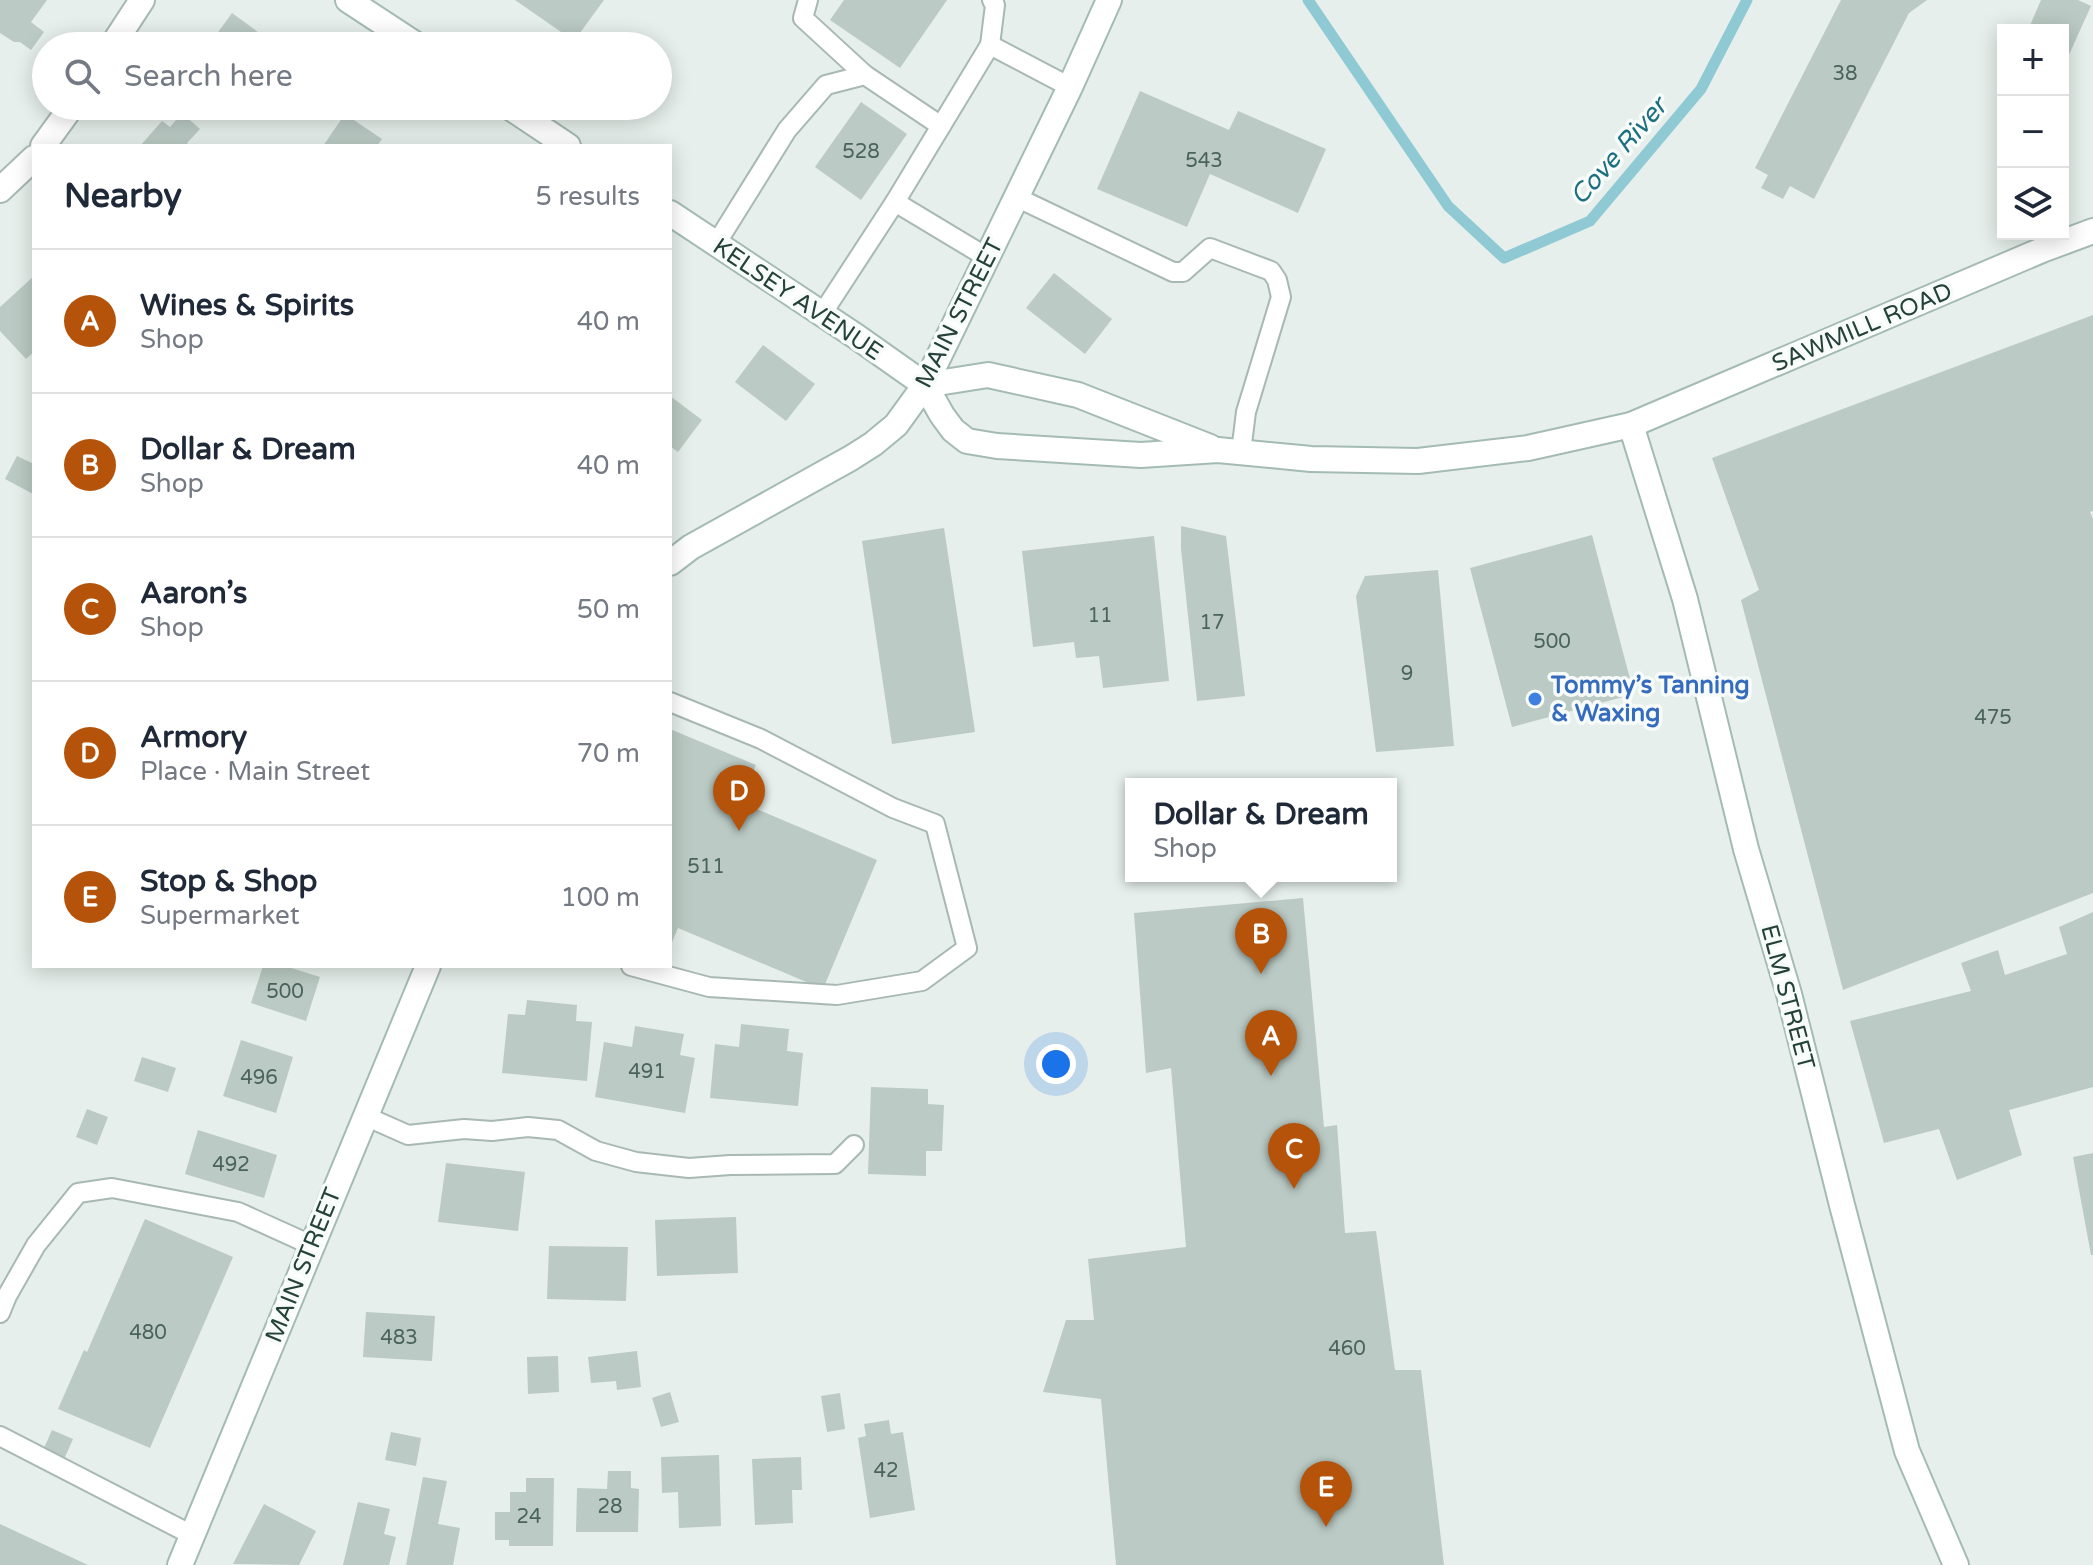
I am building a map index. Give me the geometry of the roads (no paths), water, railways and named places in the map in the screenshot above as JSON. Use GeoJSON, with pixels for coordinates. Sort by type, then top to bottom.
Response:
{"type":"FeatureCollection","features":[{"type":"Feature","properties":{"kind":"main road"},"geometry":{"type":"LineString","coordinates":[[121,32],[142,0]]}},
{"type":"Feature","properties":{"kind":"main road"},"geometry":{"type":"LineString","coordinates":[[348,0],[397,32]]}},
{"type":"Feature","properties":{"kind":"main road","name":"MAIN STREET"},"geometry":{"type":"LineString","coordinates":[[672,561],[691,547],[873,444],[896,425],[925,385],[1109,0]]}},
{"type":"Feature","properties":{"kind":"main road"},"geometry":{"type":"LineString","coordinates":[[44,144],[62,120]]}},
{"type":"Feature","properties":{"kind":"main road"},"geometry":{"type":"LineString","coordinates":[[529,120],[565,144]]}},
{"type":"Feature","properties":{"kind":"main road"},"geometry":{"type":"LineString","coordinates":[[0,190],[32,160]]}},
{"type":"Feature","properties":{"kind":"main road","name":"KELSEY AVENUE"},"geometry":{"type":"LineString","coordinates":[[672,214],[925,385]]}},
{"type":"Feature","properties":{"kind":"main road","name":"SAWMILL ROAD"},"geometry":{"type":"LineString","coordinates":[[1229,451],[1311,459],[1418,461],[1528,448],[1631,425],[2027,256],[2093,231]]}},
{"type":"Feature","properties":{"kind":"main road"},"geometry":{"type":"LineString","coordinates":[[988,375],[1018,381],[1078,395],[1229,451],[1141,455],[980,444],[967,441],[953,430],[925,385],[988,375]]}},
{"type":"Feature","properties":{"kind":"main road","name":"ELM STREET"},"geometry":{"type":"LineString","coordinates":[[1631,425],[1685,599],[1746,849],[1789,994],[1907,1451],[1956,1565]]}},
{"type":"Feature","properties":{"kind":"main road","name":"MAIN STREET"},"geometry":{"type":"LineString","coordinates":[[180,1565],[427,968]]}},
{"type":"Feature","properties":{"kind":"lane"},"geometry":{"type":"LineString","coordinates":[[808,0],[803,18],[865,75],[941,126]]}},
{"type":"Feature","properties":{"kind":"lane"},"geometry":{"type":"LineString","coordinates":[[822,314],[895,202],[990,45],[995,5],[992,0]]}},
{"type":"Feature","properties":{"kind":"lane"},"geometry":{"type":"LineString","coordinates":[[990,45],[1070,87]]}},
{"type":"Feature","properties":{"kind":"lane"},"geometry":{"type":"LineString","coordinates":[[716,244],[787,130],[826,85],[865,75]]}},
{"type":"Feature","properties":{"kind":"lane"},"geometry":{"type":"LineString","coordinates":[[1016,197],[1173,272],[1183,272],[1210,248],[1271,271],[1281,297],[1246,412],[1229,451]]}},
{"type":"Feature","properties":{"kind":"lane"},"geometry":{"type":"LineString","coordinates":[[895,202],[988,258]]}},
{"type":"Feature","properties":{"kind":"lane"},"geometry":{"type":"LineString","coordinates":[[638,968],[709,987],[837,995],[922,981],[967,948],[935,824],[893,808],[761,739],[672,703]]}},
{"type":"Feature","properties":{"kind":"lane"},"geometry":{"type":"LineString","coordinates":[[365,1116],[408,1135],[464,1129],[492,1131],[528,1127],[558,1130],[596,1151],[636,1162],[689,1168],[835,1164],[854,1145]]}},
{"type":"Feature","properties":{"kind":"lane"},"geometry":{"type":"LineString","coordinates":[[0,1313],[36,1245],[78,1193],[112,1188],[238,1212],[311,1245]]}},
{"type":"Feature","properties":{"kind":"lane"},"geometry":{"type":"LineString","coordinates":[[0,1436],[192,1535]]}},
{"type":"Feature","properties":{"kind":"waterway","name":"Cove River"},"geometry":{"type":"LineString","coordinates":[[1308,0],[1448,206],[1504,258],[1590,221],[1701,89],[1747,0]]}},
{"type":"Feature","properties":{"kind":"place","name":"Tommy’s Tanning & Waxing"},"geometry":{"type":"Point","coordinates":[1535,699]}},
{"type":"Feature","properties":{"kind":"place","name":"Armory"},"geometry":{"type":"Point","coordinates":[739,831]}},
{"type":"Feature","properties":{"kind":"place","name":"Dollar & Dream"},"geometry":{"type":"Point","coordinates":[1261,974]}},
{"type":"Feature","properties":{"kind":"place","name":"Wines & Spirits"},"geometry":{"type":"Point","coordinates":[1271,1076]}},
{"type":"Feature","properties":{"kind":"place","name":"Aaron’s"},"geometry":{"type":"Point","coordinates":[1294,1189]}},
{"type":"Feature","properties":{"kind":"place","name":"Stop & Shop"},"geometry":{"type":"Point","coordinates":[1326,1527]}}]}
